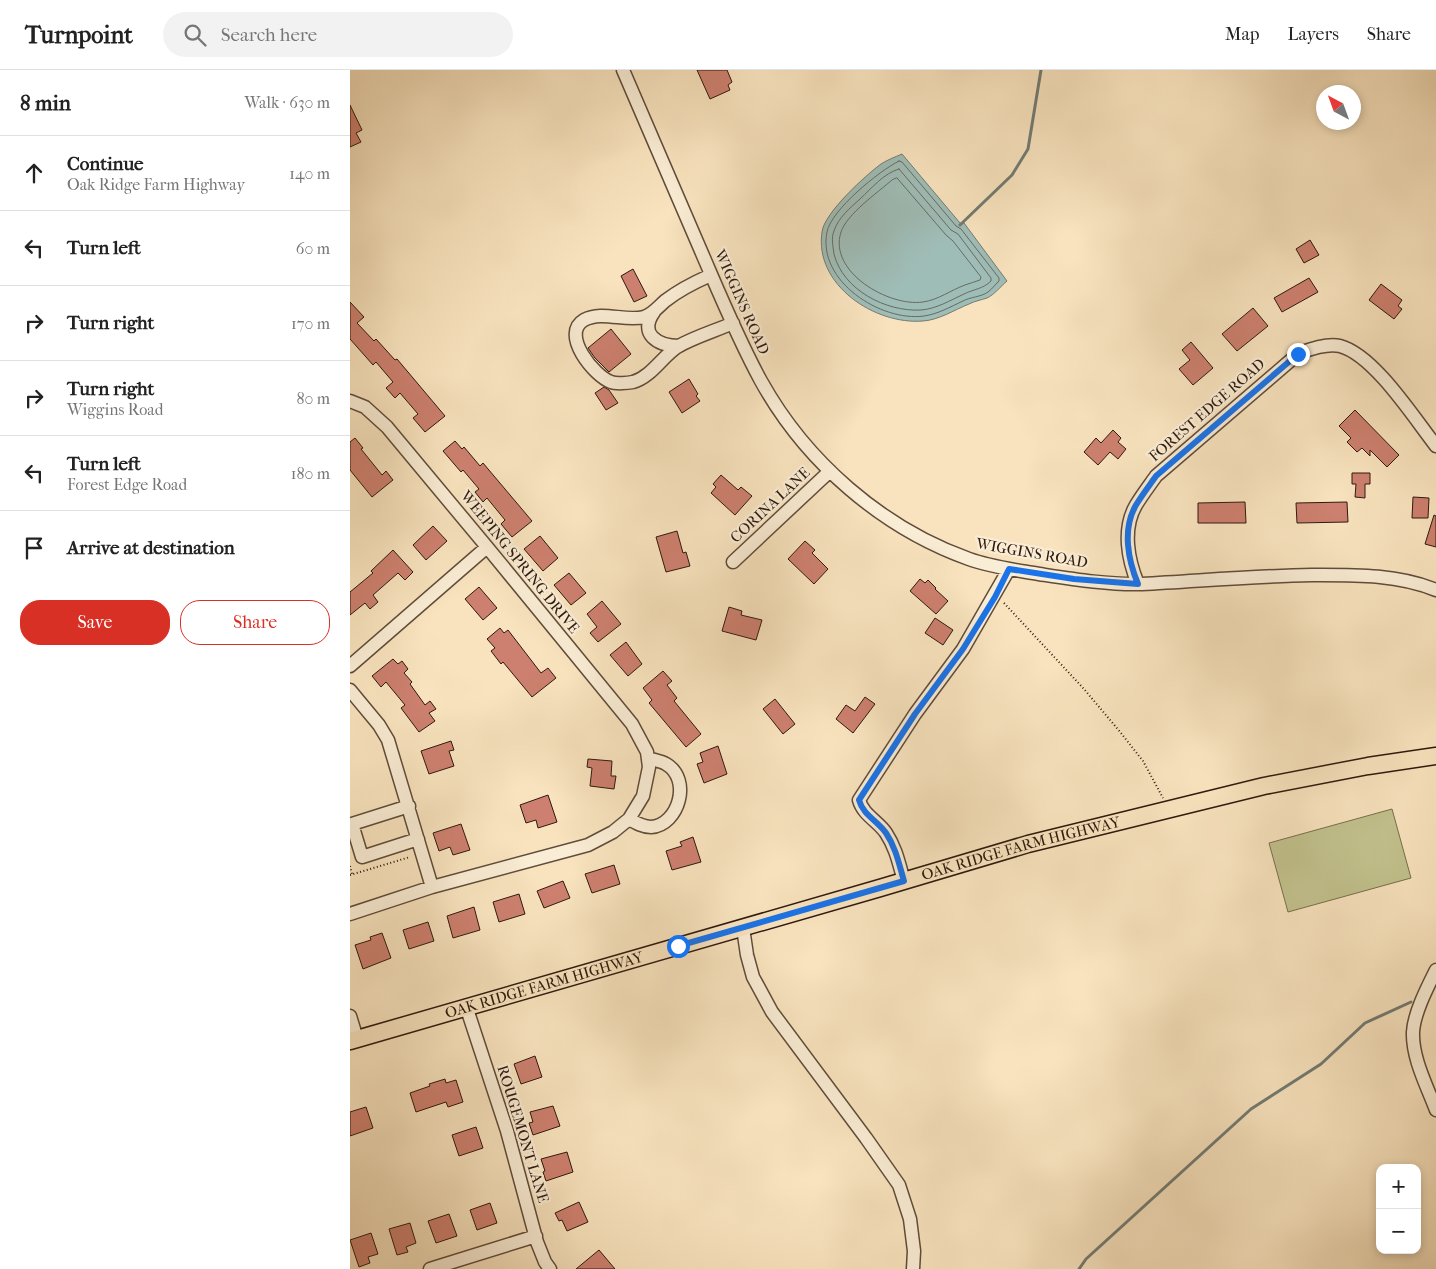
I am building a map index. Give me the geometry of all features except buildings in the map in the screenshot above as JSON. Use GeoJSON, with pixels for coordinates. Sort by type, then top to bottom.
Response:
{"type":"FeatureCollection","features":[{"type":"Feature","properties":{"kind":"main road","name":"OAK RIDGE FARM HIGHWAY"},"geometry":{"type":"LineString","coordinates":[[353,1039],[743,928],[1028,844],[1315,775],[1436,756]]}},
{"type":"Feature","properties":{"kind":"street","name":"WIGGINS ROAD"},"geometry":{"type":"LineString","coordinates":[[623,70],[711,275],[748,356],[774,402],[799,436],[830,471],[873,508],[921,538],[970,560],[1009,569],[1074,579],[1138,584],[1277,576],[1362,574],[1420,584],[1436,590]]}},
{"type":"Feature","properties":{"kind":"street"},"geometry":{"type":"LineString","coordinates":[[679,346],[664,345],[652,336],[647,325],[648,320],[665,301],[689,285],[711,275]]}},
{"type":"Feature","properties":{"kind":"street"},"geometry":{"type":"LineString","coordinates":[[654,312],[643,317],[608,316],[585,319],[579,324],[575,334],[576,345],[599,376],[612,383],[633,382],[650,372],[665,355],[679,346],[733,323]]}},
{"type":"Feature","properties":{"kind":"street","name":"FOREST EDGE ROAD"},"geometry":{"type":"LineString","coordinates":[[1138,584],[1130,565],[1127,533],[1135,507],[1156,476],[1298,354],[1313,348],[1339,346],[1360,357],[1382,377],[1436,446]]}},
{"type":"Feature","properties":{"kind":"street","name":"WEEPING SPRING DRIVE"},"geometry":{"type":"LineString","coordinates":[[350,401],[365,407],[387,427],[488,547],[632,724],[647,752],[649,767],[643,796],[629,819],[613,832],[588,845],[432,887],[350,914]]}},
{"type":"Feature","properties":{"kind":"street","name":"CORINA LANE"},"geometry":{"type":"LineString","coordinates":[[733,562],[830,471]]}},
{"type":"Feature","properties":{"kind":"street"},"geometry":{"type":"LineString","coordinates":[[350,666],[488,547]]}},
{"type":"Feature","properties":{"kind":"street"},"geometry":{"type":"LineString","coordinates":[[904,881],[897,853],[885,832],[861,808],[859,800],[915,714],[963,649],[1009,569]]}},
{"type":"Feature","properties":{"kind":"street"},"geometry":{"type":"LineString","coordinates":[[350,690],[379,725],[388,740],[432,887]]}},
{"type":"Feature","properties":{"kind":"street"},"geometry":{"type":"LineString","coordinates":[[629,819],[650,827],[657,825],[667,819],[676,809],[681,794],[679,780],[673,770],[666,764],[648,758]]}},
{"type":"Feature","properties":{"kind":"street"},"geometry":{"type":"LineString","coordinates":[[408,806],[352,824],[362,857],[418,839]]}},
{"type":"Feature","properties":{"kind":"street"},"geometry":{"type":"LineString","coordinates":[[743,928],[753,977],[772,1012],[866,1138],[899,1186],[910,1219],[914,1251],[913,1269]]}},
{"type":"Feature","properties":{"kind":"street"},"geometry":{"type":"LineString","coordinates":[[1436,970],[1421,1001],[1413,1031],[1416,1058],[1436,1110]]}},
{"type":"Feature","properties":{"kind":"street","name":"ROUGEMONT LANE"},"geometry":{"type":"LineString","coordinates":[[466,1006],[507,1131],[536,1236],[545,1262],[550,1269]]}},
{"type":"Feature","properties":{"kind":"street"},"geometry":{"type":"LineString","coordinates":[[350,1016],[353,1039]]}},
{"type":"Feature","properties":{"kind":"street"},"geometry":{"type":"LineString","coordinates":[[430,1269],[536,1236]]}},
{"type":"Feature","properties":{"kind":"path"},"geometry":{"type":"LineString","coordinates":[[996,594],[1084,689],[1121,733],[1143,761],[1169,809]]}},
{"type":"Feature","properties":{"kind":"path"},"geometry":{"type":"LineString","coordinates":[[350,866],[351,875],[413,857]]}},
{"type":"Feature","properties":{"kind":"green space"},"geometry":{"type":"Polygon","coordinates":[[[1392,809],[1411,878],[1288,912],[1269,843],[1392,809]]]}},
{"type":"Feature","properties":{"kind":"water"},"geometry":{"type":"Polygon","coordinates":[[[902,154],[960,223],[964,223],[1007,281],[987,298],[941,317],[923,321],[886,316],[868,309],[852,298],[838,285],[828,269],[822,251],[824,224],[838,205],[874,169],[902,154]]]}},
{"type":"Feature","properties":{"kind":"waterway"},"geometry":{"type":"LineString","coordinates":[[960,225],[1012,175],[1028,149],[1041,70]]}},
{"type":"Feature","properties":{"kind":"waterway"},"geometry":{"type":"LineString","coordinates":[[1079,1269],[1086,1259],[1251,1109],[1321,1064],[1365,1023],[1411,1002]]}},
{"type":"Feature","properties":{"kind":"route"},"geometry":{"type":"LineString","coordinates":[[678,946],[904,881],[897,853],[885,832],[861,808],[859,800],[898,743],[915,714],[963,649],[995,597],[1009,569],[1074,579],[1138,584],[1130,565],[1127,533],[1135,507],[1156,476],[1298,354]]}}]}
